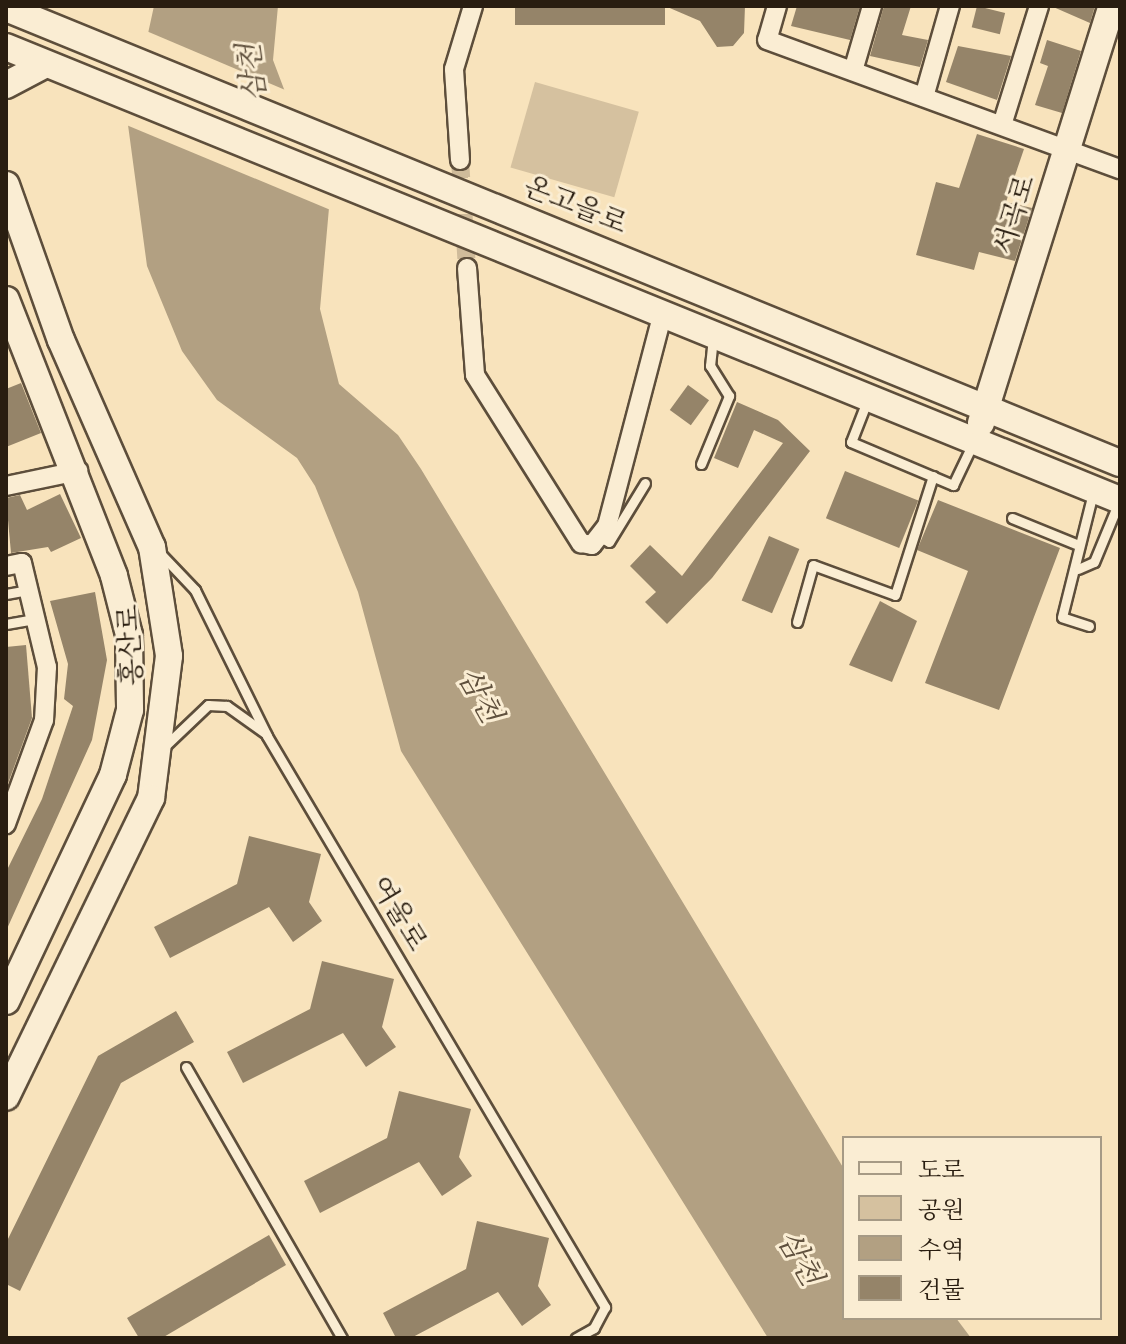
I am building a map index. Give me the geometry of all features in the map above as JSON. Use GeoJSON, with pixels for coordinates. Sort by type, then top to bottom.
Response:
{"type":"FeatureCollection","features":[{"type":"Feature","properties":{"kind":"street"},"geometry":{"type":"LineString","coordinates":[[460,160],[454,69],[473,6]]}},
{"type":"Feature","properties":{"kind":"street"},"geometry":{"type":"LineString","coordinates":[[777,6],[767,40],[1120,169]]}},
{"type":"Feature","properties":{"kind":"street"},"geometry":{"type":"LineString","coordinates":[[853,71],[872,6]]}},
{"type":"Feature","properties":{"kind":"street"},"geometry":{"type":"LineString","coordinates":[[924,97],[950,6]]}},
{"type":"Feature","properties":{"kind":"street"},"geometry":{"type":"LineString","coordinates":[[1002,125],[1039,6]]}},
{"type":"Feature","properties":{"kind":"street","name":"서곡로"},"geometry":{"type":"LineString","coordinates":[[974,441],[987,408],[1112,6]]}},
{"type":"Feature","properties":{"kind":"street","name":"온고을로"},"geometry":{"type":"LineString","coordinates":[[6,8],[1120,463]]}},
{"type":"Feature","properties":{"kind":"street"},"geometry":{"type":"LineString","coordinates":[[7,48],[435,225],[663,313],[1120,500]]}},
{"type":"Feature","properties":{"kind":"street"},"geometry":{"type":"LineString","coordinates":[[11,80],[46,64]]}},
{"type":"Feature","properties":{"kind":"street","name":"홍산로"},"geometry":{"type":"LineString","coordinates":[[6,185],[61,340],[152,547],[169,656],[162,751],[151,798],[6,1097]]}},
{"type":"Feature","properties":{"kind":"street"},"geometry":{"type":"LineString","coordinates":[[563,274],[574,240]]}},
{"type":"Feature","properties":{"kind":"street"},"geometry":{"type":"LineString","coordinates":[[467,268],[475,375],[581,543],[600,537],[663,313]]}},
{"type":"Feature","properties":{"kind":"street","name":"홍산로"},"geometry":{"type":"LineString","coordinates":[[6,300],[78,471],[129,635],[130,710],[113,775],[6,1001]]}},
{"type":"Feature","properties":{"kind":"street"},"geometry":{"type":"LineString","coordinates":[[6,486],[78,471]]}},
{"type":"Feature","properties":{"kind":"street"},"geometry":{"type":"LineString","coordinates":[[6,566],[22,563],[47,667],[44,720],[28,776],[6,824]]}},
{"type":"Feature","properties":{"kind":"lane"},"geometry":{"type":"LineString","coordinates":[[701,464],[729,396],[710,366],[713,334]]}},
{"type":"Feature","properties":{"kind":"lane"},"geometry":{"type":"LineString","coordinates":[[868,398],[851,442],[953,485],[974,441]]}},
{"type":"Feature","properties":{"kind":"lane"},"geometry":{"type":"LineString","coordinates":[[797,622],[813,565],[895,595],[933,476]]}},
{"type":"Feature","properties":{"kind":"lane"},"geometry":{"type":"LineString","coordinates":[[600,537],[609,542],[645,483]]}},
{"type":"Feature","properties":{"kind":"lane"},"geometry":{"type":"LineString","coordinates":[[1089,626],[1062,617],[1078,569],[1076,544],[1094,490]]}},
{"type":"Feature","properties":{"kind":"lane"},"geometry":{"type":"LineString","coordinates":[[1078,569],[1094,562],[1120,500]]}},
{"type":"Feature","properties":{"kind":"lane"},"geometry":{"type":"LineString","coordinates":[[1012,518],[1076,544]]}},
{"type":"Feature","properties":{"kind":"lane","name":"여울로"},"geometry":{"type":"LineString","coordinates":[[152,547],[195,590],[267,736],[605,1307],[594,1328],[576,1338]]}},
{"type":"Feature","properties":{"kind":"lane"},"geometry":{"type":"LineString","coordinates":[[6,594],[28,590]]}},
{"type":"Feature","properties":{"kind":"lane"},"geometry":{"type":"LineString","coordinates":[[6,624],[35,619]]}},
{"type":"Feature","properties":{"kind":"lane"},"geometry":{"type":"LineString","coordinates":[[162,751],[191,713],[208,705],[227,706],[267,736]]}},
{"type":"Feature","properties":{"kind":"lane"},"geometry":{"type":"LineString","coordinates":[[186,1067],[338,1337]]}},
{"type":"Feature","properties":{"kind":"green space"},"geometry":{"type":"Polygon","coordinates":[[[535,82],[639,112],[614,197],[510,168],[535,82]]]}},
{"type":"Feature","properties":{"kind":"water","name":"삼천"},"geometry":{"type":"Polygon","coordinates":[[[154,6],[278,6],[273,60],[329,208],[320,309],[339,384],[398,435],[421,469],[842,1166],[842,1320],[958,1320],[971,1338],[768,1338],[401,751],[358,592],[315,486],[297,458],[217,400],[182,351],[147,266],[128,125],[154,6]]]}},
{"type":"Feature","properties":{"kind":"pier"},"geometry":{"type":"Polygon","coordinates":[[[144,30],[290,92],[333,211],[124,124],[144,30]]]}},
{"type":"Feature","properties":{"kind":"building"},"geometry":{"type":"Polygon","coordinates":[[[515,6],[665,6],[665,25],[515,25],[515,6]]]}},
{"type":"Feature","properties":{"kind":"building"},"geometry":{"type":"Polygon","coordinates":[[[665,6],[745,6],[744,33],[733,46],[717,47],[700,21],[665,6]]]}},
{"type":"Feature","properties":{"kind":"building"},"geometry":{"type":"Polygon","coordinates":[[[797,6],[860,6],[850,40],[791,26],[797,6]]]}},
{"type":"Feature","properties":{"kind":"building"},"geometry":{"type":"Polygon","coordinates":[[[884,6],[911,6],[902,35],[928,40],[920,67],[870,56],[884,6]]]}},
{"type":"Feature","properties":{"kind":"building"},"geometry":{"type":"Polygon","coordinates":[[[977,6],[1005,13],[1000,34],[972,27],[977,6]]]}},
{"type":"Feature","properties":{"kind":"building"},"geometry":{"type":"Polygon","coordinates":[[[1051,6],[1095,6],[1090,23],[1051,6]]]}},
{"type":"Feature","properties":{"kind":"building"},"geometry":{"type":"Polygon","coordinates":[[[1047,40],[1081,51],[1062,113],[1035,105],[1048,66],[1040,63],[1047,40]]]}},
{"type":"Feature","properties":{"kind":"building"},"geometry":{"type":"Polygon","coordinates":[[[958,46],[1011,56],[997,100],[946,82],[958,46]]]}},
{"type":"Feature","properties":{"kind":"building"},"geometry":{"type":"Polygon","coordinates":[[[977,134],[1024,149],[1006,202],[1032,208],[1015,261],[979,252],[974,270],[916,255],[936,182],[959,188],[977,134]]]}},
{"type":"Feature","properties":{"kind":"building"},"geometry":{"type":"Polygon","coordinates":[[[21,383],[41,433],[6,447],[6,389],[21,383]]]}},
{"type":"Feature","properties":{"kind":"building"},"geometry":{"type":"Polygon","coordinates":[[[688,385],[709,400],[691,425],[670,410],[688,385]]]}},
{"type":"Feature","properties":{"kind":"building"},"geometry":{"type":"Polygon","coordinates":[[[737,402],[778,420],[810,451],[712,578],[667,624],[645,602],[656,592],[630,566],[650,545],[682,576],[783,443],[754,430],[738,468],[714,458],[737,402]]]}},
{"type":"Feature","properties":{"kind":"building"},"geometry":{"type":"Polygon","coordinates":[[[845,471],[918,501],[899,548],[826,518],[845,471]]]}},
{"type":"Feature","properties":{"kind":"building"},"geometry":{"type":"Polygon","coordinates":[[[60,494],[81,538],[51,552],[48,547],[11,553],[6,498],[20,495],[27,510],[60,494]]]}},
{"type":"Feature","properties":{"kind":"building"},"geometry":{"type":"Polygon","coordinates":[[[938,500],[1060,548],[999,710],[925,683],[968,571],[917,550],[938,500]]]}},
{"type":"Feature","properties":{"kind":"building"},"geometry":{"type":"Polygon","coordinates":[[[769,536],[799,549],[772,613],[742,600],[769,536]]]}},
{"type":"Feature","properties":{"kind":"building"},"geometry":{"type":"Polygon","coordinates":[[[95,592],[107,660],[92,740],[6,931],[6,872],[42,799],[73,706],[64,699],[68,664],[50,601],[95,592]]]}},
{"type":"Feature","properties":{"kind":"building"},"geometry":{"type":"Polygon","coordinates":[[[880,601],[917,621],[892,682],[849,665],[880,601]]]}},
{"type":"Feature","properties":{"kind":"building"},"geometry":{"type":"Polygon","coordinates":[[[26,645],[32,718],[6,789],[6,647],[26,645]]]}},
{"type":"Feature","properties":{"kind":"building"},"geometry":{"type":"Polygon","coordinates":[[[249,836],[321,854],[309,902],[322,921],[293,942],[269,907],[170,958],[154,927],[237,884],[249,836]]]}},
{"type":"Feature","properties":{"kind":"building"},"geometry":{"type":"Polygon","coordinates":[[[322,961],[394,979],[382,1027],[396,1047],[366,1067],[343,1033],[243,1083],[227,1052],[310,1009],[322,961]]]}},
{"type":"Feature","properties":{"kind":"building"},"geometry":{"type":"Polygon","coordinates":[[[176,1011],[194,1042],[121,1083],[20,1291],[6,1284],[6,1243],[98,1056],[176,1011]]]}},
{"type":"Feature","properties":{"kind":"building"},"geometry":{"type":"Polygon","coordinates":[[[399,1091],[471,1109],[459,1157],[472,1176],[442,1196],[419,1162],[320,1213],[304,1181],[387,1138],[399,1091]]]}},
{"type":"Feature","properties":{"kind":"building"},"geometry":{"type":"Polygon","coordinates":[[[477,1221],[549,1238],[538,1286],[551,1305],[522,1326],[498,1292],[411,1338],[396,1338],[383,1313],[466,1269],[477,1221]]]}},
{"type":"Feature","properties":{"kind":"building"},"geometry":{"type":"Polygon","coordinates":[[[269,1235],[286,1265],[162,1338],[139,1338],[127,1318],[269,1235]]]}},
{"type":"Feature","properties":{"kind":"tunnel"},"geometry":{"type":"LineString","coordinates":[[460,160],[467,268]]}}]}
